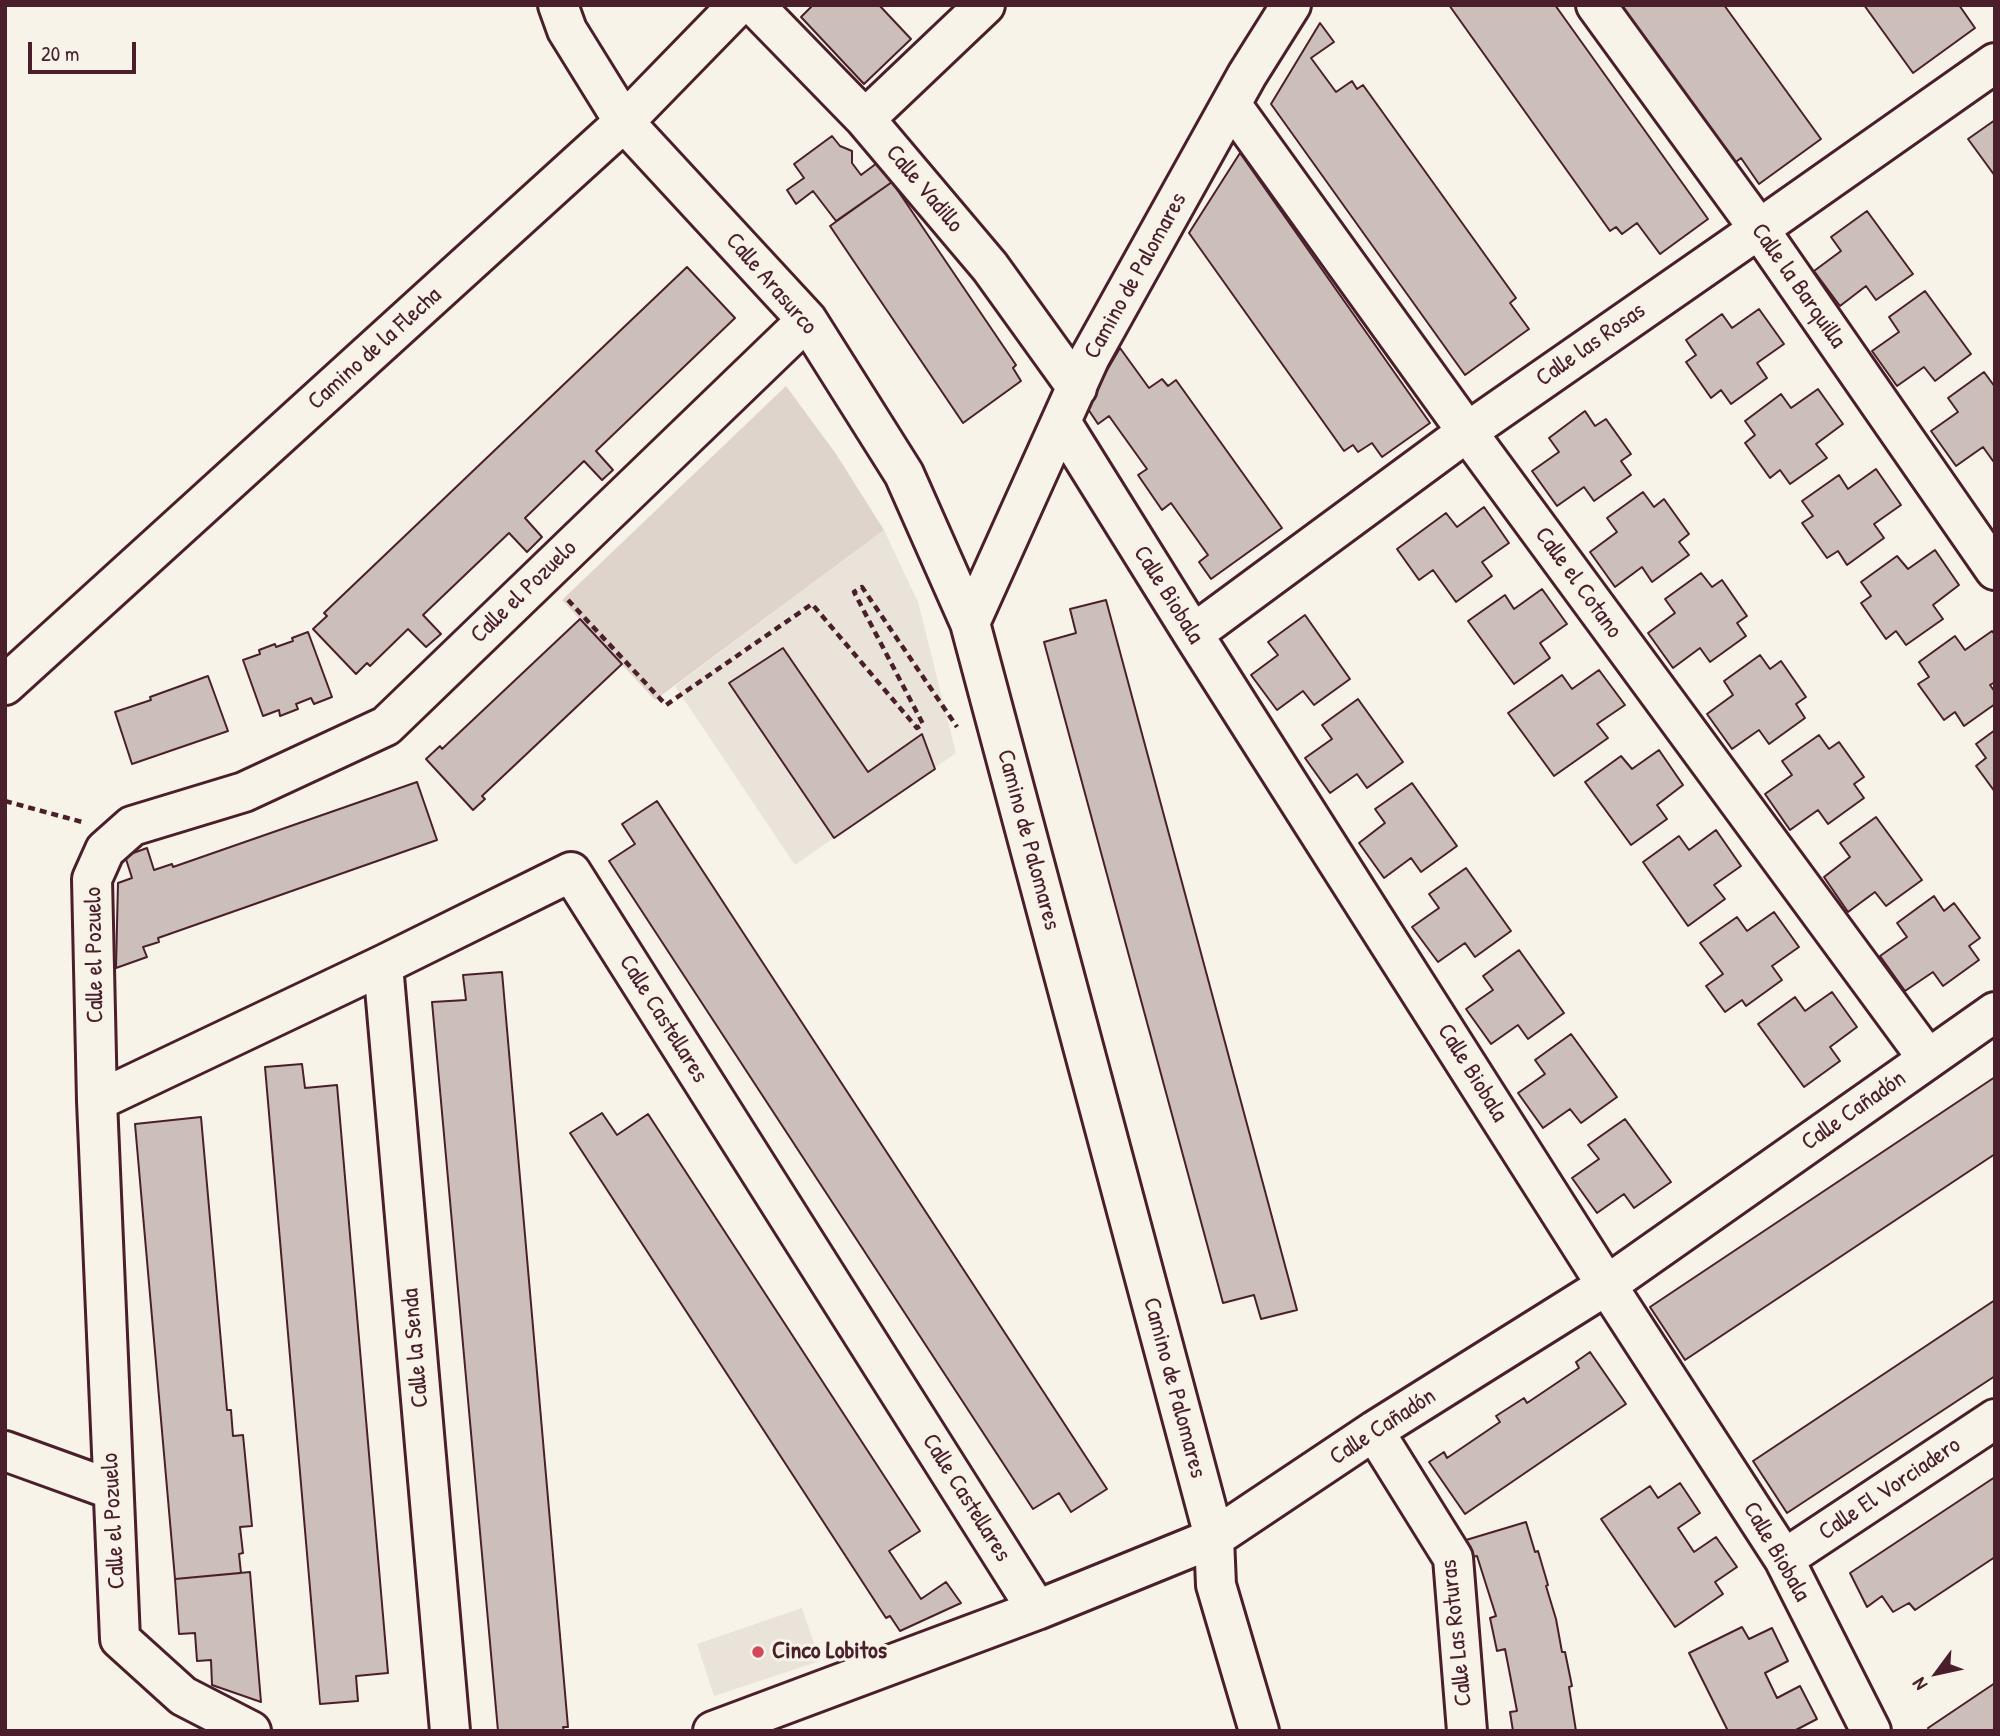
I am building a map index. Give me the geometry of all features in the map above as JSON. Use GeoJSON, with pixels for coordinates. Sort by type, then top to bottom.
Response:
{"type":"FeatureCollection","features":[{"type":"Feature","properties":{"kind":"street","name":"Calle Arasurco"},"geometry":{"type":"LineString","coordinates":[[558,5],[567,30],[624,122],[807,320],[904,474],[970,623]]}},
{"type":"Feature","properties":{"kind":"street","name":"Camino de la Flecha"},"geometry":{"type":"LineString","coordinates":[[5,685],[624,122],[738,5]]}},
{"type":"Feature","properties":{"kind":"street","name":"Calle Vadillo"},"geometry":{"type":"LineString","coordinates":[[754,5],[865,119],[990,267],[1077,387]]}},
{"type":"Feature","properties":{"kind":"street"},"geometry":{"type":"LineString","coordinates":[[865,119],[985,5]]}},
{"type":"Feature","properties":{"kind":"street","name":"Camino de Palomares"},"geometry":{"type":"LineString","coordinates":[[1259,1731],[1216,1585],[1214,1538],[970,623],[1090,357],[1231,104],[1291,5]]}},
{"type":"Feature","properties":{"kind":"street","name":"Calle la Barquilla"},"geometry":{"type":"LineString","coordinates":[[1596,5],[1759,229],[1995,570]]}},
{"type":"Feature","properties":{"kind":"street","name":"Calle las Rosas"},"geometry":{"type":"LineString","coordinates":[[1192,634],[1467,432],[1995,62]]}},
{"type":"Feature","properties":{"kind":"street","name":"Calle el Cotano"},"geometry":{"type":"LineString","coordinates":[[1231,104],[1467,432],[1928,1059]]}},
{"type":"Feature","properties":{"kind":"street","name":"Calle el Pozuelo"},"geometry":{"type":"LineString","coordinates":[[243,1729],[183,1696],[120,1639],[97,1101],[92,879],[105,850],[132,827],[244,792],[386,726],[807,320]]}},
{"type":"Feature","properties":{"kind":"street","name":"Calle Biobala"},"geometry":{"type":"LineString","coordinates":[[1061,422],[1192,634],[1784,1559],[1871,1731]]}},
{"type":"Feature","properties":{"kind":"street","name":"Calle Castellares"},"geometry":{"type":"LineString","coordinates":[[97,1101],[571,872],[1037,1610]]}},
{"type":"Feature","properties":{"kind":"street","name":"Calle la Senda"},"geometry":{"type":"LineString","coordinates":[[383,965],[450,1731]]}},
{"type":"Feature","properties":{"kind":"street","name":"Calle Cañadón"},"geometry":{"type":"LineString","coordinates":[[713,1731],[1037,1610],[1214,1538],[1374,1431],[1607,1285],[1995,1012]]}},
{"type":"Feature","properties":{"kind":"street","name":"Calle El Vorciadero"},"geometry":{"type":"LineString","coordinates":[[1784,1559],[1995,1419]]}},
{"type":"Feature","properties":{"kind":"street","name":"Calle Las Roturas"},"geometry":{"type":"LineString","coordinates":[[1374,1431],[1453,1558],[1467,1731]]}},
{"type":"Feature","properties":{"kind":"street"},"geometry":{"type":"LineString","coordinates":[[5,1451],[113,1490]]}},
{"type":"Feature","properties":{"kind":"path"},"geometry":{"type":"LineString","coordinates":[[544,573],[666,705],[812,604],[917,728],[923,724],[854,592],[862,587],[958,728]]}},
{"type":"Feature","properties":{"kind":"path"},"geometry":{"type":"LineString","coordinates":[[5,801],[88,823],[105,850]]}},
{"type":"Feature","properties":{"kind":"shaded area"},"geometry":{"type":"Polygon","coordinates":[[[786,386],[836,454],[884,530],[655,700],[562,600],[786,386]]]}},
{"type":"Feature","properties":{"kind":"shaded area"},"geometry":{"type":"Polygon","coordinates":[[[884,530],[918,602],[956,753],[795,865],[675,686],[884,530]]]}},
{"type":"Feature","properties":{"kind":"shaded area","name":"Cinco Lobitos"},"geometry":{"type":"Polygon","coordinates":[[[802,1608],[820,1661],[714,1696],[697,1644],[802,1608]]]}},
{"type":"Feature","properties":{"kind":"building"},"geometry":{"type":"Polygon","coordinates":[[[813,5],[879,5],[911,39],[864,84],[801,17],[813,5]]]}},
{"type":"Feature","properties":{"kind":"building"},"geometry":{"type":"Polygon","coordinates":[[[1449,5],[1555,5],[1708,219],[1660,254],[1637,223],[1622,234],[1616,227],[1610,231],[1449,5]]]}},
{"type":"Feature","properties":{"kind":"building"},"geometry":{"type":"Polygon","coordinates":[[[1617,5],[1724,5],[1821,139],[1759,184],[1741,158],[1732,165],[1617,5]]]}},
{"type":"Feature","properties":{"kind":"building"},"geometry":{"type":"Polygon","coordinates":[[[1864,5],[1959,5],[1975,28],[1913,73],[1864,5]]]}},
{"type":"Feature","properties":{"kind":"building"},"geometry":{"type":"Polygon","coordinates":[[[1320,23],[1334,42],[1311,58],[1336,92],[1352,81],[1357,89],[1363,85],[1516,298],[1510,303],[1529,329],[1465,375],[1271,104],[1320,23]]]}},
{"type":"Feature","properties":{"kind":"building"},"geometry":{"type":"Polygon","coordinates":[[[1995,120],[1995,176],[1968,139],[1995,120]]]}},
{"type":"Feature","properties":{"kind":"building"},"geometry":{"type":"Polygon","coordinates":[[[832,136],[840,146],[852,151],[852,163],[861,175],[877,163],[892,182],[836,221],[813,191],[796,204],[787,190],[804,178],[794,164],[832,136]]]}},
{"type":"Feature","properties":{"kind":"building"},"geometry":{"type":"Polygon","coordinates":[[[1240,153],[1430,423],[1382,457],[1372,443],[1358,452],[1353,445],[1344,451],[1189,233],[1240,153]]]}},
{"type":"Feature","properties":{"kind":"building"},"geometry":{"type":"Polygon","coordinates":[[[892,182],[1016,365],[1013,368],[1021,381],[963,423],[830,226],[892,182]]]}},
{"type":"Feature","properties":{"kind":"building"},"geometry":{"type":"Polygon","coordinates":[[[1867,211],[1913,274],[1876,300],[1866,286],[1840,306],[1814,271],[1841,251],[1831,237],[1867,211]]]}},
{"type":"Feature","properties":{"kind":"building"},"geometry":{"type":"Polygon","coordinates":[[[687,267],[735,318],[596,451],[613,470],[602,480],[584,461],[525,518],[542,537],[527,552],[509,533],[423,615],[441,634],[426,647],[408,629],[370,666],[367,663],[356,674],[313,629],[327,616],[324,613],[687,267]]]}},
{"type":"Feature","properties":{"kind":"building"},"geometry":{"type":"Polygon","coordinates":[[[1925,291],[1971,354],[1935,381],[1924,367],[1897,386],[1872,351],[1899,332],[1889,317],[1925,291]]]}},
{"type":"Feature","properties":{"kind":"building"},"geometry":{"type":"Polygon","coordinates":[[[1759,309],[1784,344],[1757,363],[1767,378],[1731,404],[1721,390],[1711,398],[1686,362],[1696,355],[1686,340],[1722,314],[1732,328],[1759,309]]]}},
{"type":"Feature","properties":{"kind":"building"},"geometry":{"type":"Polygon","coordinates":[[[1120,348],[1149,388],[1162,379],[1168,386],[1176,380],[1282,528],[1211,579],[1199,562],[1208,555],[1171,503],[1162,510],[1138,475],[1147,469],[1109,416],[1098,424],[1086,406],[1120,348]]]}},
{"type":"Feature","properties":{"kind":"building"},"geometry":{"type":"Polygon","coordinates":[[[1984,372],[1995,387],[1995,459],[1993,461],[1983,447],[1956,466],[1931,431],[1958,412],[1948,398],[1984,372]]]}},
{"type":"Feature","properties":{"kind":"building"},"geometry":{"type":"Polygon","coordinates":[[[1818,389],[1843,424],[1816,444],[1827,458],[1790,484],[1780,470],[1770,478],[1745,443],[1755,435],[1745,421],[1781,394],[1791,408],[1818,389]]]}},
{"type":"Feature","properties":{"kind":"building"},"geometry":{"type":"Polygon","coordinates":[[[1585,411],[1595,426],[1606,419],[1631,454],[1621,461],[1631,475],[1594,501],[1584,487],[1557,506],[1532,471],[1559,452],[1549,438],[1585,411]]]}},
{"type":"Feature","properties":{"kind":"building"},"geometry":{"type":"Polygon","coordinates":[[[1876,469],[1901,505],[1874,524],[1884,538],[1847,565],[1838,551],[1827,558],[1802,523],[1813,516],[1802,501],[1839,475],[1848,489],[1876,469]]]}},
{"type":"Feature","properties":{"kind":"building"},"geometry":{"type":"Polygon","coordinates":[[[1643,492],[1654,507],[1664,499],[1689,534],[1679,542],[1689,555],[1652,582],[1642,567],[1615,587],[1590,552],[1617,532],[1607,518],[1643,492]]]}},
{"type":"Feature","properties":{"kind":"building"},"geometry":{"type":"Polygon","coordinates":[[[1484,507],[1509,543],[1482,562],[1492,576],[1456,602],[1433,570],[1419,580],[1397,549],[1446,513],[1457,527],[1484,507]]]}},
{"type":"Feature","properties":{"kind":"building"},"geometry":{"type":"Polygon","coordinates":[[[1935,550],[1959,585],[1933,605],[1943,619],[1906,645],[1896,631],[1886,639],[1861,603],[1871,596],[1861,582],[1897,556],[1908,569],[1935,550]]]}},
{"type":"Feature","properties":{"kind":"building"},"geometry":{"type":"Polygon","coordinates":[[[1701,573],[1712,587],[1722,580],[1747,616],[1737,623],[1746,636],[1710,662],[1700,648],[1673,668],[1648,633],[1675,613],[1665,599],[1701,573]]]}},
{"type":"Feature","properties":{"kind":"building"},"geometry":{"type":"Polygon","coordinates":[[[1542,589],[1567,624],[1540,643],[1550,658],[1514,684],[1468,621],[1505,595],[1514,609],[1542,589]]]}},
{"type":"Feature","properties":{"kind":"building"},"geometry":{"type":"Polygon","coordinates":[[[1106,600],[1297,1310],[1261,1319],[1254,1295],[1223,1303],[1044,642],[1076,633],[1070,609],[1106,600]]]}},
{"type":"Feature","properties":{"kind":"building"},"geometry":{"type":"Polygon","coordinates":[[[1305,615],[1350,679],[1314,705],[1303,691],[1277,710],[1251,675],[1278,655],[1268,642],[1305,615]]]}},
{"type":"Feature","properties":{"kind":"building"},"geometry":{"type":"Polygon","coordinates":[[[580,619],[622,664],[482,796],[485,799],[473,810],[426,759],[440,746],[442,749],[580,619]]]}},
{"type":"Feature","properties":{"kind":"building"},"geometry":{"type":"Polygon","coordinates":[[[1992,631],[1995,635],[1995,682],[1990,685],[1995,692],[1995,704],[1964,726],[1955,712],[1944,720],[1918,684],[1929,677],[1919,662],[1955,636],[1965,650],[1992,631]]]}},
{"type":"Feature","properties":{"kind":"building"},"geometry":{"type":"Polygon","coordinates":[[[308,632],[332,697],[314,704],[311,698],[296,704],[298,709],[280,716],[279,710],[263,716],[243,660],[260,654],[259,650],[293,641],[292,638],[308,632]]]}},
{"type":"Feature","properties":{"kind":"building"},"geometry":{"type":"Polygon","coordinates":[[[783,648],[868,772],[922,734],[935,769],[834,838],[729,683],[783,648]]]}},
{"type":"Feature","properties":{"kind":"building"},"geometry":{"type":"Polygon","coordinates":[[[1760,655],[1770,669],[1781,661],[1806,697],[1796,704],[1805,718],[1769,744],[1759,730],[1732,749],[1707,714],[1733,695],[1724,681],[1760,655]]]}},
{"type":"Feature","properties":{"kind":"building"},"geometry":{"type":"Polygon","coordinates":[[[1599,670],[1625,705],[1597,724],[1608,738],[1554,776],[1508,713],[1562,675],[1572,689],[1599,670]]]}},
{"type":"Feature","properties":{"kind":"building"},"geometry":{"type":"Polygon","coordinates":[[[208,676],[228,731],[132,764],[115,712],[208,676]]]}},
{"type":"Feature","properties":{"kind":"building"},"geometry":{"type":"Polygon","coordinates":[[[1358,699],[1403,762],[1367,788],[1357,774],[1330,793],[1305,758],[1332,739],[1322,725],[1358,699]]]}},
{"type":"Feature","properties":{"kind":"building"},"geometry":{"type":"Polygon","coordinates":[[[1995,730],[1995,792],[1976,766],[1986,758],[1976,744],[1995,730]]]}},
{"type":"Feature","properties":{"kind":"building"},"geometry":{"type":"Polygon","coordinates":[[[1819,735],[1829,749],[1839,742],[1864,777],[1854,784],[1864,798],[1828,824],[1818,810],[1790,830],[1765,794],[1792,775],[1782,761],[1819,735]]]}},
{"type":"Feature","properties":{"kind":"building"},"geometry":{"type":"Polygon","coordinates":[[[1659,750],[1683,785],[1657,805],[1667,819],[1631,845],[1585,782],[1621,756],[1632,769],[1659,750]]]}},
{"type":"Feature","properties":{"kind":"building"},"geometry":{"type":"Polygon","coordinates":[[[417,782],[437,840],[158,938],[159,942],[143,947],[147,957],[116,968],[118,883],[132,878],[125,856],[147,848],[154,870],[172,864],[173,867],[417,782]]]}},
{"type":"Feature","properties":{"kind":"building"},"geometry":{"type":"Polygon","coordinates":[[[1412,783],[1457,846],[1421,872],[1411,858],[1384,878],[1359,843],[1385,823],[1375,809],[1412,783]]]}},
{"type":"Feature","properties":{"kind":"building"},"geometry":{"type":"Polygon","coordinates":[[[657,801],[1107,1489],[1071,1512],[1059,1493],[1033,1509],[609,861],[635,844],[622,824],[657,801]]]}},
{"type":"Feature","properties":{"kind":"building"},"geometry":{"type":"Polygon","coordinates":[[[1876,817],[1922,880],[1886,906],[1875,892],[1848,912],[1824,877],[1850,857],[1840,843],[1876,817]]]}},
{"type":"Feature","properties":{"kind":"building"},"geometry":{"type":"Polygon","coordinates":[[[1716,830],[1741,866],[1714,885],[1725,899],[1688,926],[1643,862],[1679,836],[1689,850],[1716,830]]]}},
{"type":"Feature","properties":{"kind":"building"},"geometry":{"type":"Polygon","coordinates":[[[1466,868],[1511,931],[1475,957],[1465,943],[1438,962],[1412,927],[1439,908],[1429,894],[1466,868]]]}},
{"type":"Feature","properties":{"kind":"building"},"geometry":{"type":"Polygon","coordinates":[[[1934,896],[1944,911],[1954,903],[1980,938],[1969,946],[1979,960],[1943,986],[1933,972],[1905,991],[1880,956],[1907,937],[1897,923],[1934,896]]]}},
{"type":"Feature","properties":{"kind":"building"},"geometry":{"type":"Polygon","coordinates":[[[1774,912],[1799,947],[1772,966],[1782,980],[1746,1006],[1742,1000],[1725,1012],[1706,986],[1723,974],[1700,943],[1737,917],[1747,931],[1774,912]]]}},
{"type":"Feature","properties":{"kind":"building"},"geometry":{"type":"Polygon","coordinates":[[[1519,950],[1564,1013],[1528,1039],[1518,1025],[1491,1044],[1466,1009],[1493,990],[1483,976],[1519,950]]]}},
{"type":"Feature","properties":{"kind":"building"},"geometry":{"type":"Polygon","coordinates":[[[502,972],[568,1727],[563,1727],[564,1731],[498,1731],[432,1002],[466,1000],[463,975],[502,972]]]}},
{"type":"Feature","properties":{"kind":"building"},"geometry":{"type":"Polygon","coordinates":[[[1832,992],[1857,1027],[1830,1047],[1840,1061],[1804,1087],[1758,1024],[1795,997],[1805,1011],[1832,992]]]}},
{"type":"Feature","properties":{"kind":"building"},"geometry":{"type":"Polygon","coordinates":[[[1571,1034],[1617,1097],[1581,1123],[1570,1109],[1543,1128],[1518,1093],[1545,1074],[1535,1060],[1571,1034]]]}},
{"type":"Feature","properties":{"kind":"building"},"geometry":{"type":"Polygon","coordinates":[[[302,1064],[305,1088],[337,1085],[388,1673],[356,1676],[358,1701],[320,1704],[265,1067],[302,1064]]]}},
{"type":"Feature","properties":{"kind":"building"},"geometry":{"type":"Polygon","coordinates":[[[1995,1077],[1995,1154],[1685,1360],[1650,1307],[1995,1077]]]}},
{"type":"Feature","properties":{"kind":"building"},"geometry":{"type":"Polygon","coordinates":[[[602,1113],[617,1135],[648,1114],[920,1531],[889,1551],[921,1599],[946,1582],[961,1603],[900,1631],[890,1616],[886,1618],[570,1133],[602,1113]]]}},
{"type":"Feature","properties":{"kind":"building"},"geometry":{"type":"Polygon","coordinates":[[[201,1117],[227,1410],[231,1410],[233,1436],[243,1435],[252,1526],[240,1527],[243,1553],[239,1554],[241,1573],[175,1579],[135,1124],[201,1117]]]}},
{"type":"Feature","properties":{"kind":"building"},"geometry":{"type":"Polygon","coordinates":[[[1625,1119],[1671,1182],[1634,1208],[1624,1194],[1597,1213],[1572,1178],[1599,1159],[1588,1145],[1625,1119]]]}},
{"type":"Feature","properties":{"kind":"building"},"geometry":{"type":"Polygon","coordinates":[[[1995,1300],[1995,1376],[1787,1513],[1753,1461],[1995,1300]]]}},
{"type":"Feature","properties":{"kind":"building"},"geometry":{"type":"Polygon","coordinates":[[[1590,1352],[1626,1404],[1465,1514],[1429,1462],[1444,1452],[1447,1458],[1500,1422],[1496,1416],[1524,1398],[1527,1403],[1579,1368],[1576,1362],[1590,1352]]]}},
{"type":"Feature","properties":{"kind":"building"},"geometry":{"type":"Polygon","coordinates":[[[1995,1477],[1995,1557],[1915,1610],[1909,1603],[1893,1612],[1882,1596],[1867,1607],[1850,1573],[1995,1477]]]}},
{"type":"Feature","properties":{"kind":"building"},"geometry":{"type":"Polygon","coordinates":[[[1680,1483],[1700,1513],[1678,1528],[1694,1552],[1716,1537],[1737,1567],[1715,1582],[1723,1594],[1675,1627],[1601,1519],[1650,1486],[1658,1498],[1680,1483]]]}},
{"type":"Feature","properties":{"kind":"building"},"geometry":{"type":"Polygon","coordinates":[[[1526,1522],[1535,1552],[1538,1551],[1562,1652],[1565,1652],[1572,1686],[1569,1687],[1576,1731],[1513,1731],[1510,1712],[1517,1711],[1505,1649],[1497,1651],[1490,1618],[1496,1616],[1477,1556],[1471,1557],[1466,1540],[1526,1522]]]}},
{"type":"Feature","properties":{"kind":"building"},"geometry":{"type":"Polygon","coordinates":[[[250,1572],[261,1702],[212,1685],[211,1660],[197,1661],[195,1633],[179,1634],[175,1579],[250,1572]]]}},
{"type":"Feature","properties":{"kind":"building"},"geometry":{"type":"Polygon","coordinates":[[[1742,1627],[1749,1639],[1772,1628],[1788,1661],[1765,1673],[1777,1698],[1800,1686],[1817,1719],[1794,1731],[1728,1731],[1689,1653],[1742,1627]]]}},
{"type":"Feature","properties":{"kind":"building"},"geometry":{"type":"Polygon","coordinates":[[[1995,1683],[1995,1731],[1929,1731],[1928,1728],[1995,1683]]]}},
{"type":"Feature","properties":{"kind":"place","name":"Cinco Lobitos"},"geometry":{"type":"Point","coordinates":[758,1652]}}]}
